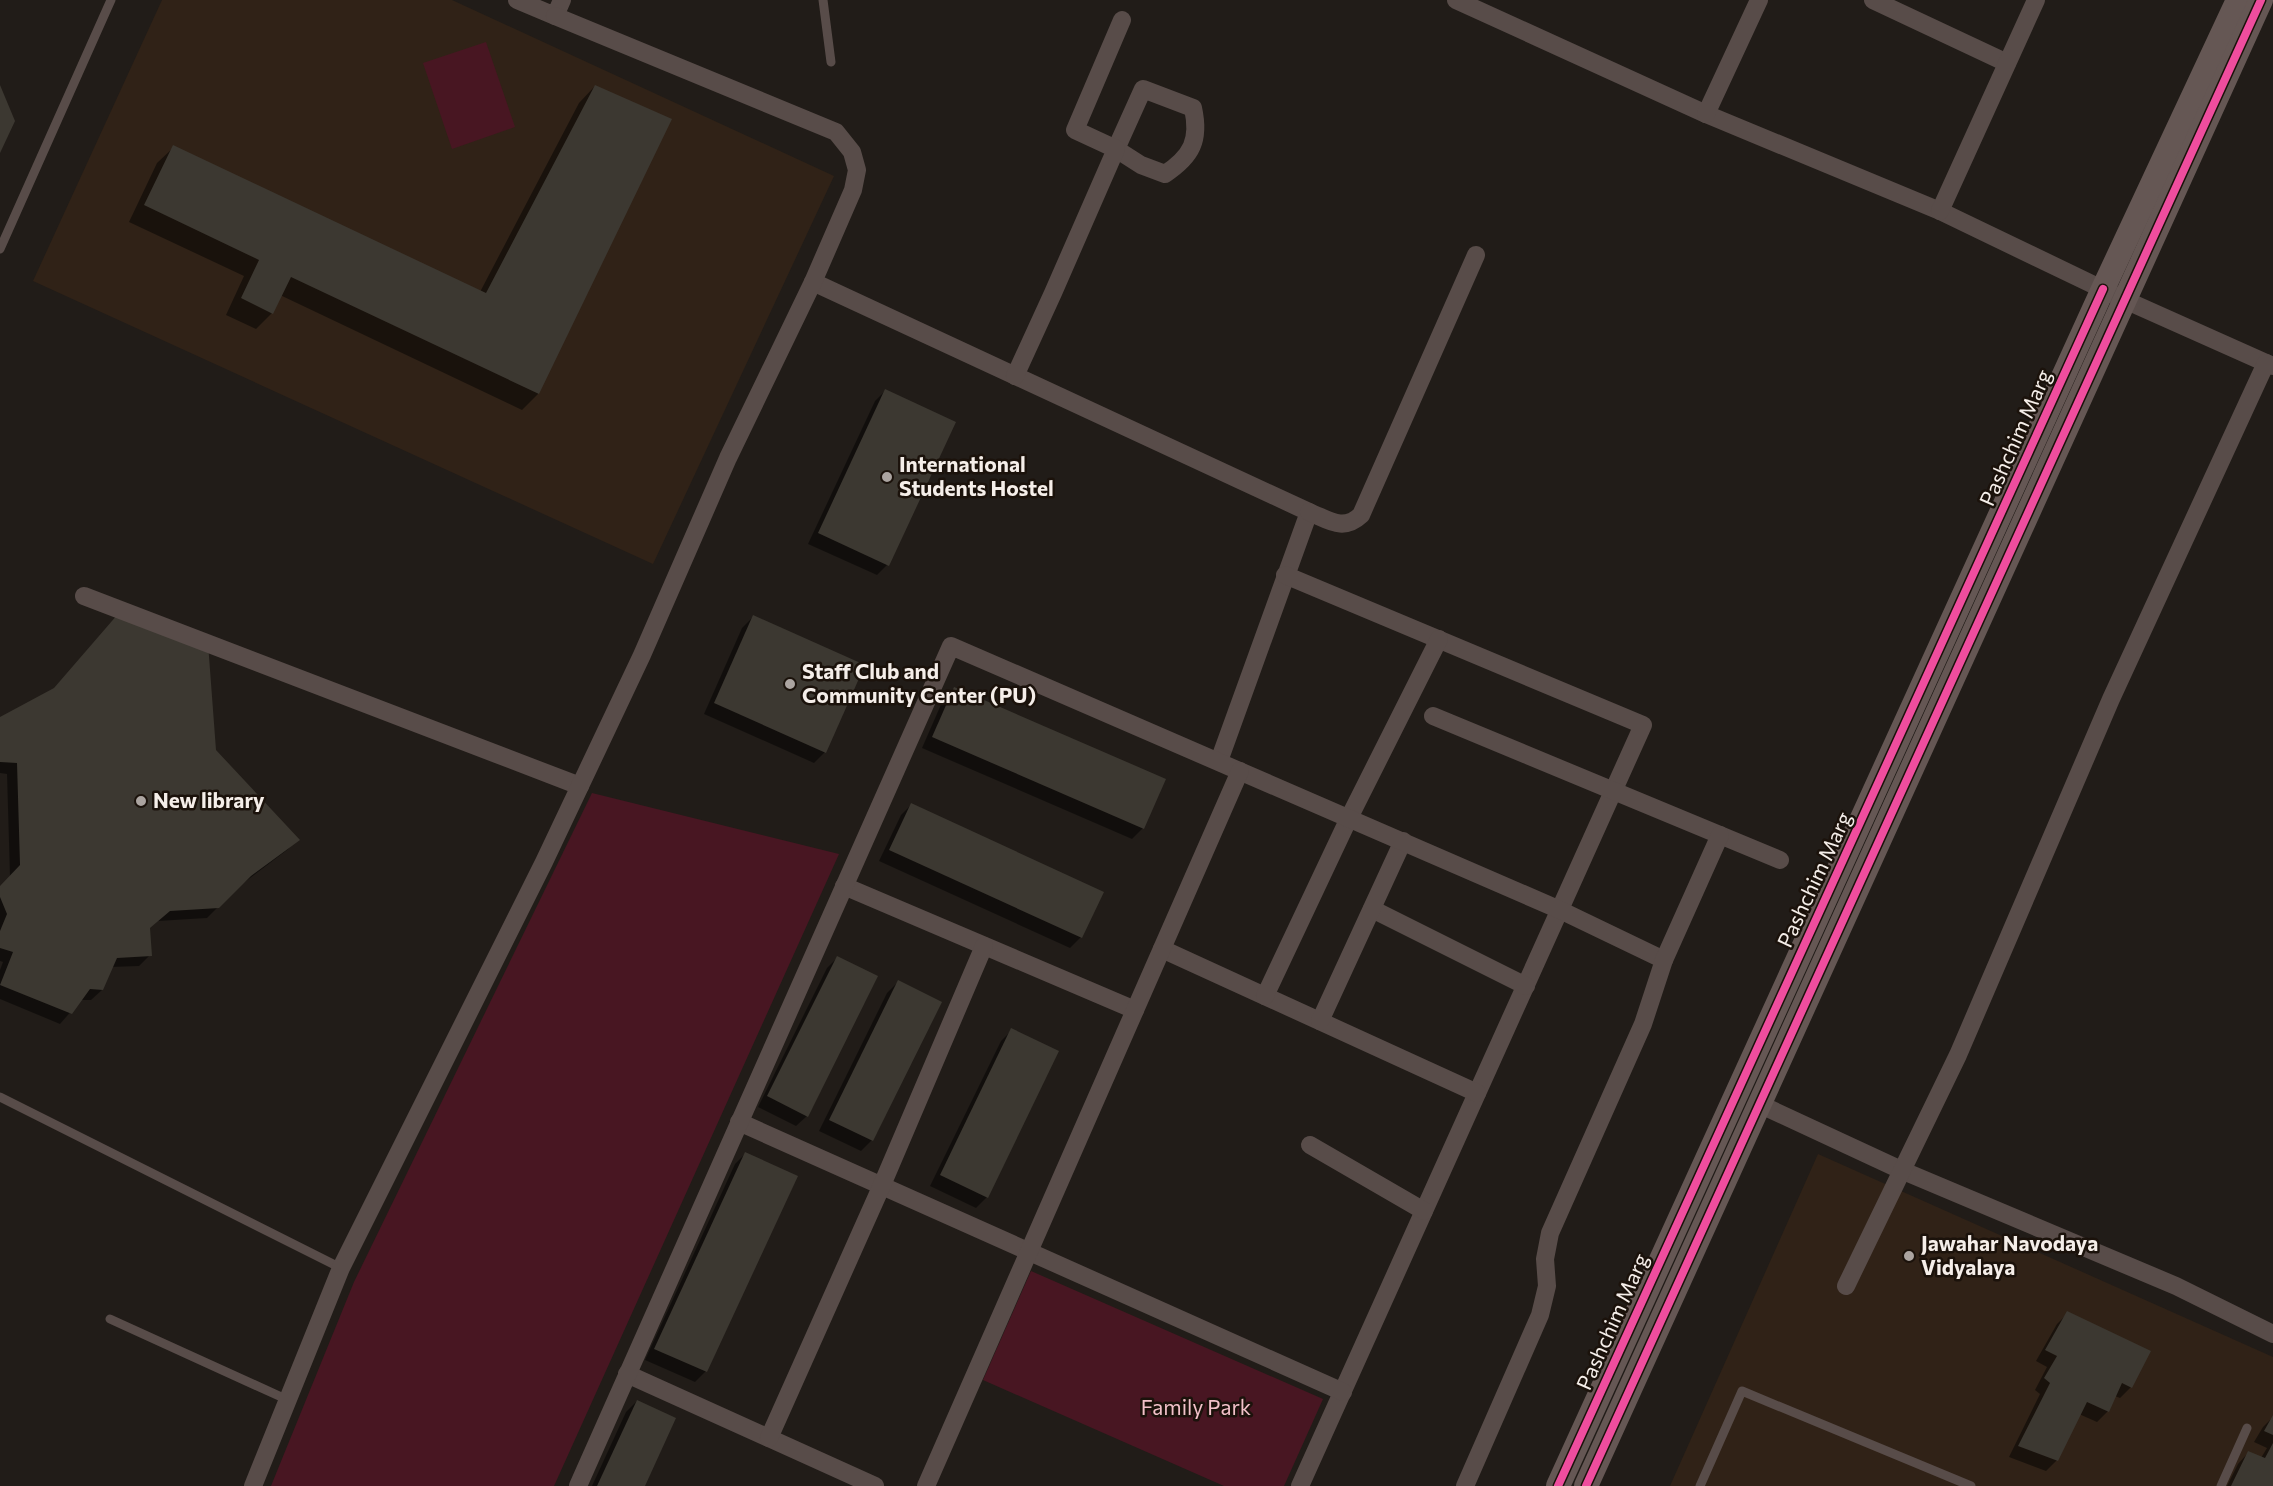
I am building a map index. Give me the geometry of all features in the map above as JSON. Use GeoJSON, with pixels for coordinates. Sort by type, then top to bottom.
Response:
{"type":"FeatureCollection","features":[{"type":"Feature","properties":{"kind":"main road","name":"Pashchim Marg"},"geometry":{"type":"LineString","coordinates":[[1558,1486],[2114,294],[2238,0]]}},
{"type":"Feature","properties":{"kind":"main road"},"geometry":{"type":"LineString","coordinates":[[1586,1486],[1759,1104],[2114,294],[2260,0]]}},
{"type":"Feature","properties":{"kind":"street"},"geometry":{"type":"LineString","coordinates":[[253,1486],[341,1268],[580,786],[642,655],[728,458],[813,282],[853,190],[857,170],[852,152],[836,132],[558,8],[517,0]]}},
{"type":"Feature","properties":{"kind":"street"},"geometry":{"type":"LineString","coordinates":[[1456,0],[1706,114],[1940,211],[2114,294],[2270,364],[2111,699],[1958,1054],[1846,1286]]}},
{"type":"Feature","properties":{"kind":"street"},"geometry":{"type":"LineString","coordinates":[[1706,114],[1759,0]]}},
{"type":"Feature","properties":{"kind":"street"},"geometry":{"type":"LineString","coordinates":[[1873,0],[2007,63]]}},
{"type":"Feature","properties":{"kind":"street"},"geometry":{"type":"LineString","coordinates":[[1940,211],[2036,0]]}},
{"type":"Feature","properties":{"kind":"street"},"geometry":{"type":"LineString","coordinates":[[1015,376],[1053,293],[1116,149],[1143,89],[1193,108],[1197,126],[1190,152],[1177,166],[1165,174],[1141,165],[1116,149],[1075,130],[1122,20]]}},
{"type":"Feature","properties":{"kind":"street"},"geometry":{"type":"LineString","coordinates":[[813,282],[1309,512],[1343,525],[1353,522],[1361,515],[1476,255]]}},
{"type":"Feature","properties":{"kind":"street"},"geometry":{"type":"LineString","coordinates":[[1219,761],[1309,512]]}},
{"type":"Feature","properties":{"kind":"street"},"geometry":{"type":"LineString","coordinates":[[1285,575],[1643,725],[1300,1486]]}},
{"type":"Feature","properties":{"kind":"street"},"geometry":{"type":"LineString","coordinates":[[84,596],[580,786]]}},
{"type":"Feature","properties":{"kind":"street"},"geometry":{"type":"LineString","coordinates":[[1265,996],[1349,818],[1439,639]]}},
{"type":"Feature","properties":{"kind":"street"},"geometry":{"type":"LineString","coordinates":[[578,1486],[951,646],[1560,910],[1664,960]]}},
{"type":"Feature","properties":{"kind":"street"},"geometry":{"type":"LineString","coordinates":[[1433,716],[1780,860]]}},
{"type":"Feature","properties":{"kind":"street"},"geometry":{"type":"LineString","coordinates":[[926,1486],[1240,771]]}},
{"type":"Feature","properties":{"kind":"street"},"geometry":{"type":"LineString","coordinates":[[1465,1486],[1540,1315],[1547,1286],[1545,1259],[1550,1233],[1643,1024],[1664,960],[1720,835]]}},
{"type":"Feature","properties":{"kind":"street"},"geometry":{"type":"LineString","coordinates":[[1320,1021],[1403,841]]}},
{"type":"Feature","properties":{"kind":"street"},"geometry":{"type":"LineString","coordinates":[[844,886],[1135,1010]]}},
{"type":"Feature","properties":{"kind":"street"},"geometry":{"type":"LineString","coordinates":[[1372,909],[1526,986]]}},
{"type":"Feature","properties":{"kind":"street"},"geometry":{"type":"LineString","coordinates":[[769,1438],[882,1185],[984,946]]}},
{"type":"Feature","properties":{"kind":"street"},"geometry":{"type":"LineString","coordinates":[[1162,949],[1477,1093]]}},
{"type":"Feature","properties":{"kind":"street"},"geometry":{"type":"LineString","coordinates":[[1759,1104],[1901,1170],[2176,1286],[2273,1334]]}},
{"type":"Feature","properties":{"kind":"street"},"geometry":{"type":"LineString","coordinates":[[739,1122],[1343,1392]]}},
{"type":"Feature","properties":{"kind":"street"},"geometry":{"type":"LineString","coordinates":[[1310,1145],[1424,1211]]}},
{"type":"Feature","properties":{"kind":"street"},"geometry":{"type":"LineString","coordinates":[[627,1374],[875,1486]]}},
{"type":"Feature","properties":{"kind":"lane"},"geometry":{"type":"LineString","coordinates":[[0,249],[111,0]]}},
{"type":"Feature","properties":{"kind":"lane"},"geometry":{"type":"LineString","coordinates":[[823,0],[831,62]]}},
{"type":"Feature","properties":{"kind":"lane"},"geometry":{"type":"LineString","coordinates":[[0,1097],[341,1268]]}},
{"type":"Feature","properties":{"kind":"lane"},"geometry":{"type":"LineString","coordinates":[[110,1318],[288,1400]]}},
{"type":"Feature","properties":{"kind":"lane"},"geometry":{"type":"LineString","coordinates":[[1700,1486],[1742,1391],[1971,1486]]}},
{"type":"Feature","properties":{"kind":"lane"},"geometry":{"type":"LineString","coordinates":[[2221,1486],[2247,1428]]}},
{"type":"Feature","properties":{"kind":"shaded area"},"geometry":{"type":"Polygon","coordinates":[[[162,0],[452,0],[834,176],[653,564],[33,281],[162,0]]]}},
{"type":"Feature","properties":{"kind":"shaded area","name":"Jawahar Navodaya Vidyalaya"},"geometry":{"type":"Polygon","coordinates":[[[1818,1154],[2273,1357],[2273,1486],[1670,1486],[1818,1154]]]}},
{"type":"Feature","properties":{"kind":"green space"},"geometry":{"type":"Polygon","coordinates":[[[486,42],[515,127],[452,149],[423,63],[486,42]]]}},
{"type":"Feature","properties":{"kind":"green space"},"geometry":{"type":"Polygon","coordinates":[[[592,793],[839,854],[554,1486],[271,1486],[354,1282],[592,793]]]}},
{"type":"Feature","properties":{"kind":"green space","name":"Family Park"},"geometry":{"type":"Polygon","coordinates":[[[1031,1271],[1323,1399],[1284,1486],[1224,1486],[983,1380],[1031,1271]]]}},
{"type":"Feature","properties":{"kind":"building"},"geometry":{"type":"Polygon","coordinates":[[[0,85],[15,121],[0,153],[0,85]]]}},
{"type":"Feature","properties":{"kind":"building"},"geometry":{"type":"Polygon","coordinates":[[[595,85],[672,119],[539,394],[291,277],[273,314],[241,298],[259,260],[144,205],[173,145],[486,293],[595,85]]]}},
{"type":"Feature","properties":{"kind":"building","name":"International Students Hostel"},"geometry":{"type":"Polygon","coordinates":[[[885,389],[956,422],[889,566],[818,533],[885,389]]]}},
{"type":"Feature","properties":{"kind":"building","name":"New library"},"geometry":{"type":"Polygon","coordinates":[[[118,614],[208,643],[216,750],[300,840],[251,876],[219,908],[170,911],[150,928],[152,956],[117,958],[103,990],[90,989],[72,1014],[0,985],[13,952],[0,948],[0,931],[7,914],[0,897],[0,886],[20,865],[17,763],[0,762],[0,717],[54,688],[118,614]]]}},
{"type":"Feature","properties":{"kind":"building","name":"Staff Club and Community Center (PU)"},"geometry":{"type":"Polygon","coordinates":[[[753,615],[865,665],[826,753],[714,703],[753,615]]]}},
{"type":"Feature","properties":{"kind":"building"},"geometry":{"type":"Polygon","coordinates":[[[954,687],[1166,779],[1144,829],[932,737],[954,687]]]}},
{"type":"Feature","properties":{"kind":"building"},"geometry":{"type":"Polygon","coordinates":[[[911,803],[1104,892],[1082,938],[889,850],[911,803]]]}},
{"type":"Feature","properties":{"kind":"building"},"geometry":{"type":"Polygon","coordinates":[[[837,956],[878,976],[808,1117],[767,1096],[837,956]]]}},
{"type":"Feature","properties":{"kind":"building"},"geometry":{"type":"Polygon","coordinates":[[[898,980],[942,1002],[873,1141],[829,1120],[898,980]]]}},
{"type":"Feature","properties":{"kind":"building"},"geometry":{"type":"Polygon","coordinates":[[[1011,1028],[1059,1051],[988,1198],[940,1175],[1011,1028]]]}},
{"type":"Feature","properties":{"kind":"building"},"geometry":{"type":"Polygon","coordinates":[[[745,1152],[798,1176],[707,1372],[654,1349],[745,1152]]]}},
{"type":"Feature","properties":{"kind":"building"},"geometry":{"type":"Polygon","coordinates":[[[2067,1311],[2151,1351],[2132,1388],[2122,1383],[2109,1412],[2087,1402],[2058,1461],[2018,1446],[2050,1383],[2044,1378],[2057,1356],[2045,1350],[2067,1311]]]}},
{"type":"Feature","properties":{"kind":"building"},"geometry":{"type":"Polygon","coordinates":[[[637,1400],[676,1418],[645,1486],[597,1486],[637,1400]]]}},
{"type":"Feature","properties":{"kind":"building"},"geometry":{"type":"Polygon","coordinates":[[[2273,1415],[2273,1435],[2264,1431],[2273,1415]]]}},
{"type":"Feature","properties":{"kind":"building"},"geometry":{"type":"Polygon","coordinates":[[[2273,1443],[2273,1486],[2231,1486],[2248,1451],[2265,1458],[2273,1443]]]}},
{"type":"Feature","properties":{"kind":"cycle path"},"geometry":{"type":"LineString","coordinates":[[1586,1486],[2261,0]]}},
{"type":"Feature","properties":{"kind":"cycle path"},"geometry":{"type":"LineString","coordinates":[[1558,1486],[2103,289]]}},
{"type":"Feature","properties":{"kind":"place","name":"International Students Hostel"},"geometry":{"type":"Point","coordinates":[887,477]}},
{"type":"Feature","properties":{"kind":"place","name":"Staff Club and Community Center (PU)"},"geometry":{"type":"Point","coordinates":[790,684]}},
{"type":"Feature","properties":{"kind":"place","name":"New library"},"geometry":{"type":"Point","coordinates":[141,801]}},
{"type":"Feature","properties":{"kind":"place","name":"Jawahar Navodaya Vidyalaya"},"geometry":{"type":"Point","coordinates":[1909,1256]}}]}
